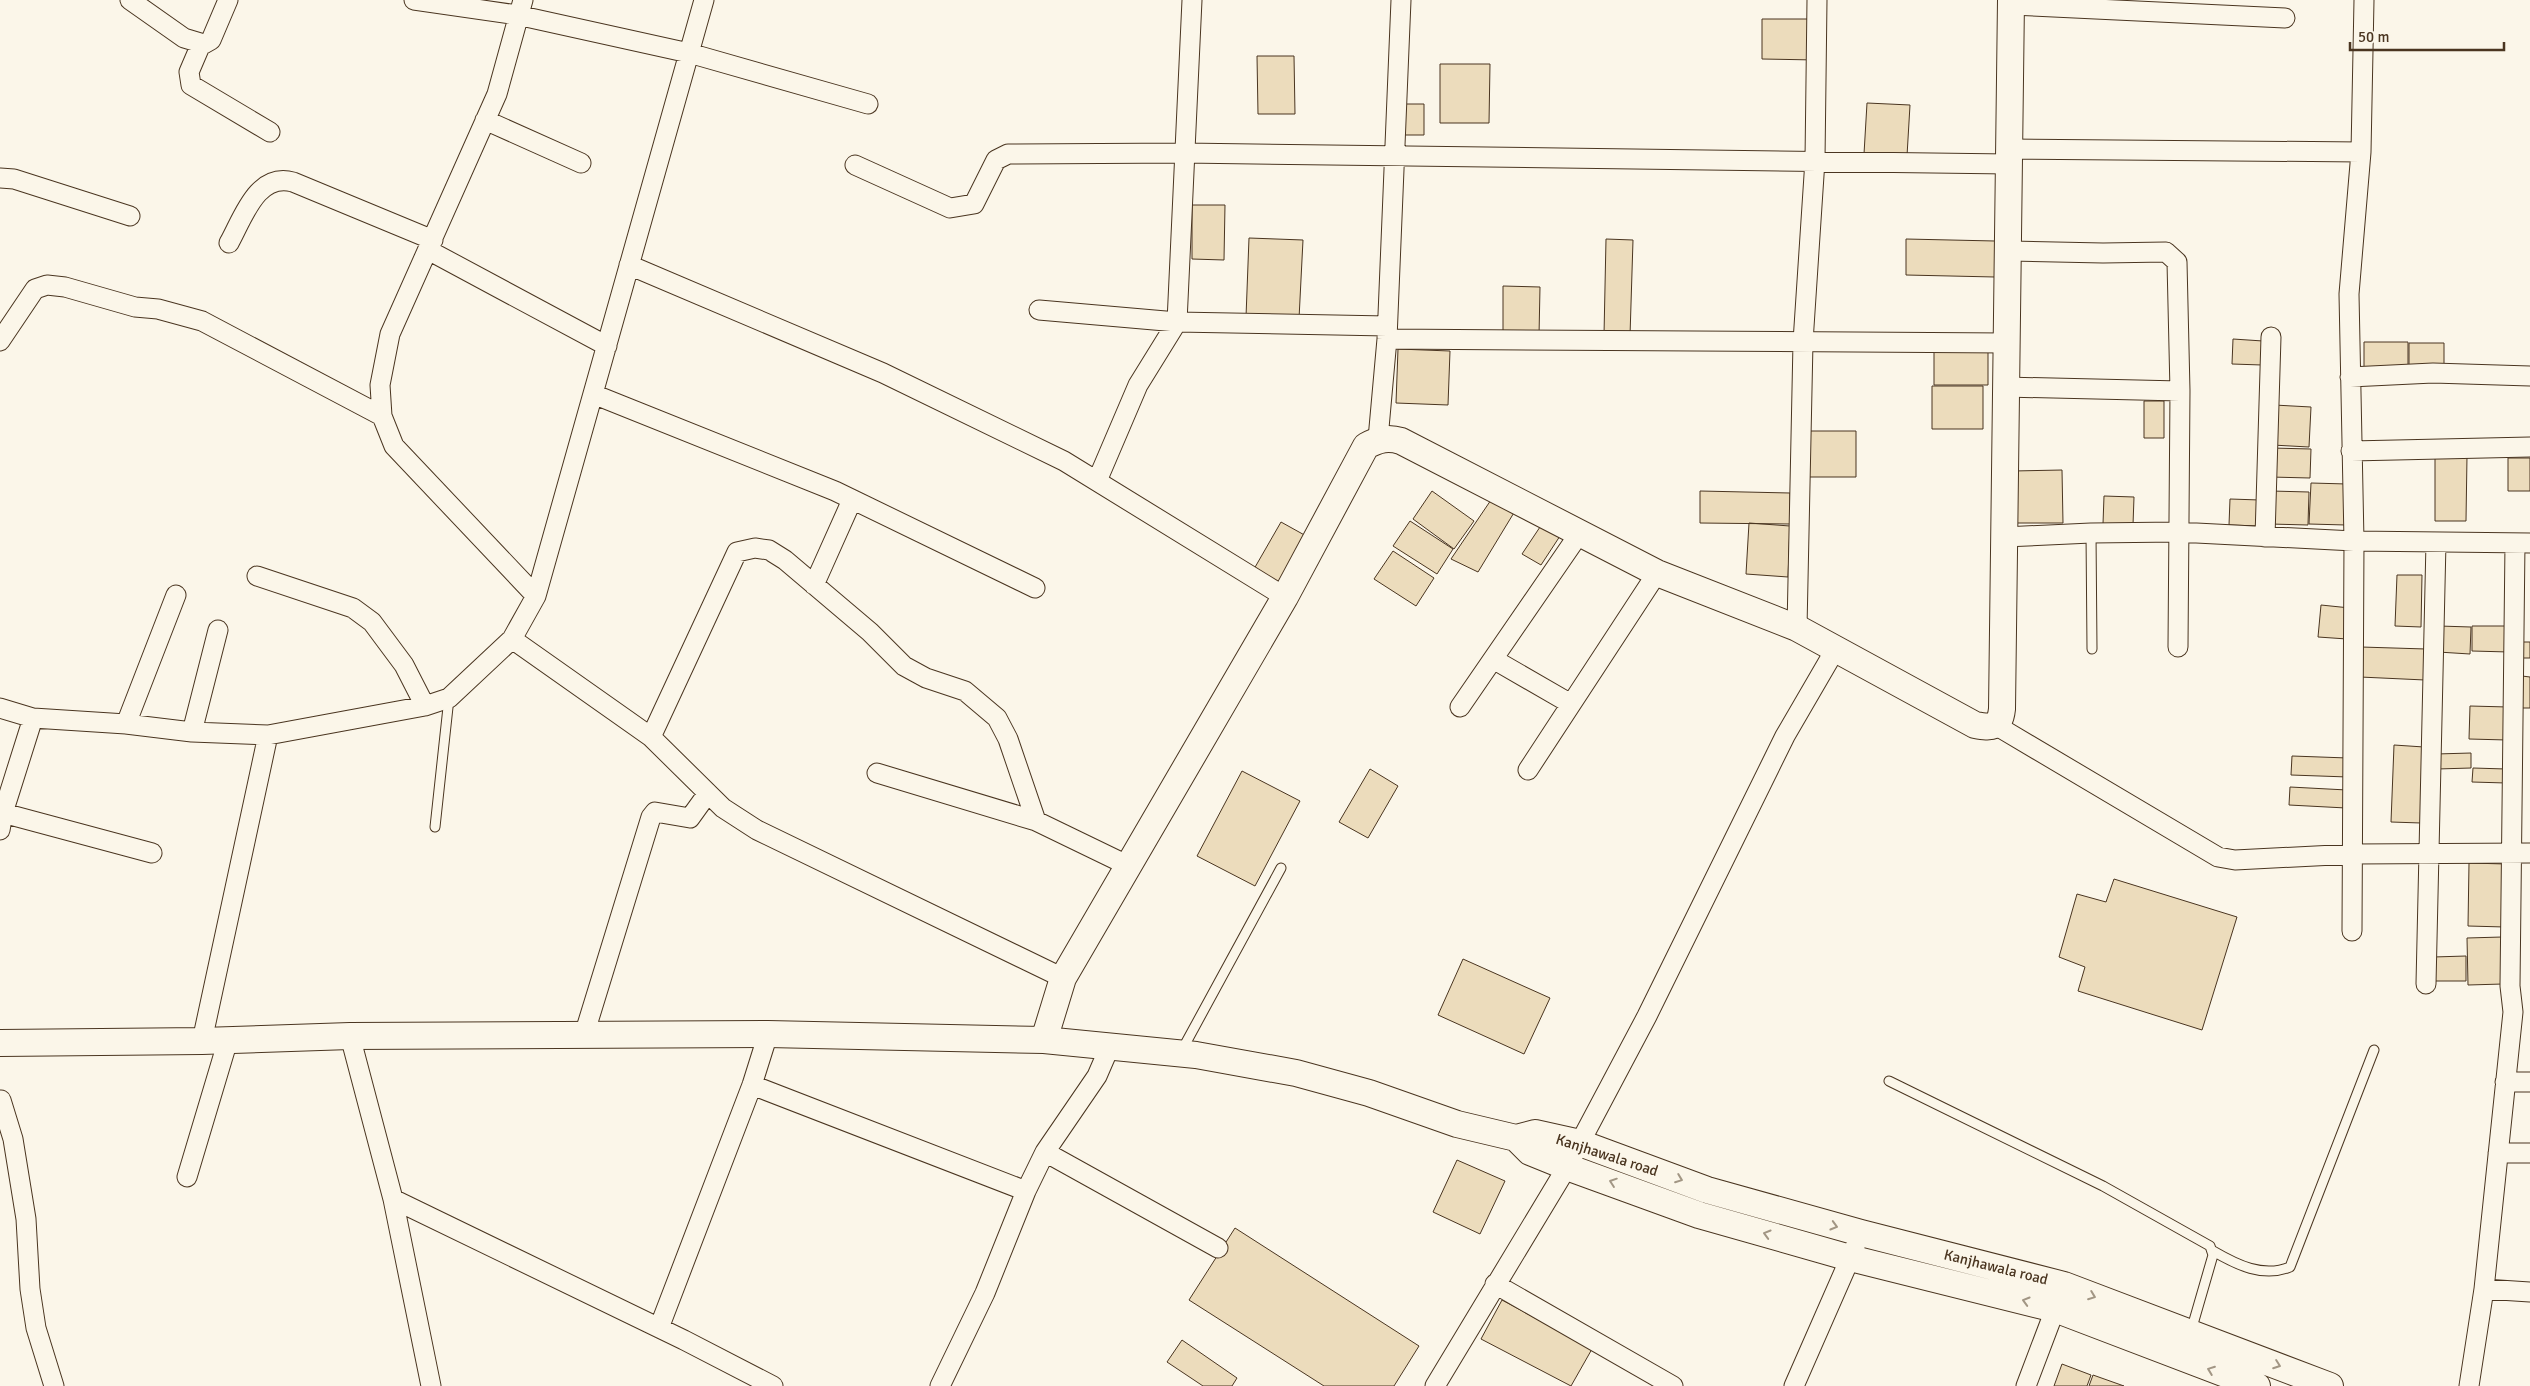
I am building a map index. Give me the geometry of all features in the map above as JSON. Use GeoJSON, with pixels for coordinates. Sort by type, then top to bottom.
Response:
{"type":"FeatureCollection","features":[{"type":"Feature","properties":{"kind":"main road"},"geometry":{"type":"LineString","coordinates":[[1044,1040],[1063,978],[1284,596],[1366,446],[1378,440],[1392,439],[1401,442],[1657,573],[1797,628],[1975,725],[1988,728],[1997,726],[2001,721],[2002,710],[2005,387],[2010,251],[2011,2]]}},
{"type":"Feature","properties":{"kind":"main road"},"geometry":{"type":"LineString","coordinates":[[0,1043],[350,1036],[584,1034],[768,1034],[1044,1040],[1181,1053],[1296,1073],[1369,1093],[1457,1124],[1516,1138]]}},
{"type":"Feature","properties":{"kind":"main road","name":"Kanjhawala road"},"geometry":{"type":"LineString","coordinates":[[1516,1138],[1535,1133],[1580,1143],[1708,1190],[1861,1234],[2064,1285],[2330,1386]]}},
{"type":"Feature","properties":{"kind":"main road","name":"Kanjhawala road"},"geometry":{"type":"LineString","coordinates":[[1516,1138],[1530,1152],[1699,1215],[1850,1258],[2055,1309],[2244,1384]]}},
{"type":"Feature","properties":{"kind":"street"},"geometry":{"type":"LineString","coordinates":[[130,0],[184,38],[201,44],[211,40],[228,0]]}},
{"type":"Feature","properties":{"kind":"street"},"geometry":{"type":"LineString","coordinates":[[414,0],[520,8],[689,53],[868,104]]}},
{"type":"Feature","properties":{"kind":"street"},"geometry":{"type":"LineString","coordinates":[[0,708],[32,718],[126,724],[192,732],[268,735],[425,706],[449,698],[512,639],[536,596],[704,0]]}},
{"type":"Feature","properties":{"kind":"street"},"geometry":{"type":"LineString","coordinates":[[1097,481],[1138,385],[1177,322],[1192,0]]}},
{"type":"Feature","properties":{"kind":"street"},"geometry":{"type":"LineString","coordinates":[[1378,440],[1387,332],[1401,0]]}},
{"type":"Feature","properties":{"kind":"street"},"geometry":{"type":"LineString","coordinates":[[1797,628],[1803,342],[1815,160],[1817,0]]}},
{"type":"Feature","properties":{"kind":"street"},"geometry":{"type":"LineString","coordinates":[[2352,931],[2354,854],[2354,541],[2351,451],[2350,294],[2361,152],[2364,0]]}},
{"type":"Feature","properties":{"kind":"street"},"geometry":{"type":"LineString","coordinates":[[2011,2],[2285,18]]}},
{"type":"Feature","properties":{"kind":"street"},"geometry":{"type":"LineString","coordinates":[[520,8],[496,94],[390,334],[380,385],[382,416],[394,446],[536,596]]}},
{"type":"Feature","properties":{"kind":"street"},"geometry":{"type":"LineString","coordinates":[[201,44],[189,72],[190,86],[270,132]]}},
{"type":"Feature","properties":{"kind":"street"},"geometry":{"type":"LineString","coordinates":[[485,120],[581,163]]}},
{"type":"Feature","properties":{"kind":"street"},"geometry":{"type":"LineString","coordinates":[[855,165],[950,208],[974,204],[996,160],[1008,154],[1815,160],[2361,152]]}},
{"type":"Feature","properties":{"kind":"street"},"geometry":{"type":"LineString","coordinates":[[0,178],[14,179],[130,216]]}},
{"type":"Feature","properties":{"kind":"street"},"geometry":{"type":"LineString","coordinates":[[229,242],[256,193],[277,181],[293,182],[430,245],[606,346]]}},
{"type":"Feature","properties":{"kind":"street"},"geometry":{"type":"LineString","coordinates":[[2010,251],[2166,252],[2172,255],[2176,262],[2180,392],[2177,532],[2178,647]]}},
{"type":"Feature","properties":{"kind":"street"},"geometry":{"type":"LineString","coordinates":[[629,265],[884,374],[1064,460],[1284,596]]}},
{"type":"Feature","properties":{"kind":"street"},"geometry":{"type":"LineString","coordinates":[[0,342],[35,289],[47,285],[65,287],[135,307],[158,309],[202,321],[382,416]]}},
{"type":"Feature","properties":{"kind":"street"},"geometry":{"type":"LineString","coordinates":[[1039,310],[1177,322],[1387,332],[1803,342],[2006,343]]}},
{"type":"Feature","properties":{"kind":"street"},"geometry":{"type":"LineString","coordinates":[[2265,537],[2271,337]]}},
{"type":"Feature","properties":{"kind":"street"},"geometry":{"type":"LineString","coordinates":[[2350,377],[2433,374],[2530,376]]}},
{"type":"Feature","properties":{"kind":"street"},"geometry":{"type":"LineString","coordinates":[[2005,387],[2180,392]]}},
{"type":"Feature","properties":{"kind":"street"},"geometry":{"type":"LineString","coordinates":[[593,394],[852,500],[1035,588]]}},
{"type":"Feature","properties":{"kind":"street"},"geometry":{"type":"LineString","coordinates":[[2351,451],[2530,447]]}},
{"type":"Feature","properties":{"kind":"street"},"geometry":{"type":"LineString","coordinates":[[814,585],[852,500]]}},
{"type":"Feature","properties":{"kind":"street"},"geometry":{"type":"LineString","coordinates":[[2004,537],[2177,532],[2354,541],[2522,543],[2511,853],[2510,986],[2521,1012],[2505,1082],[2484,1289],[2469,1386]]}},
{"type":"Feature","properties":{"kind":"street"},"geometry":{"type":"LineString","coordinates":[[1460,707],[1579,534]]}},
{"type":"Feature","properties":{"kind":"street"},"geometry":{"type":"LineString","coordinates":[[2426,984],[2436,542]]}},
{"type":"Feature","properties":{"kind":"street"},"geometry":{"type":"LineString","coordinates":[[651,737],[737,552],[755,548],[769,550],[785,560],[870,632],[904,666],[926,678],[965,691],[997,718],[1008,739],[1036,821]]}},
{"type":"Feature","properties":{"kind":"street"},"geometry":{"type":"LineString","coordinates":[[1528,770],[1657,573]]}},
{"type":"Feature","properties":{"kind":"street"},"geometry":{"type":"LineString","coordinates":[[257,576],[353,608],[372,622],[404,665],[425,706]]}},
{"type":"Feature","properties":{"kind":"street"},"geometry":{"type":"LineString","coordinates":[[126,724],[176,594]]}},
{"type":"Feature","properties":{"kind":"street"},"geometry":{"type":"LineString","coordinates":[[192,732],[218,630]]}},
{"type":"Feature","properties":{"kind":"street"},"geometry":{"type":"LineString","coordinates":[[512,639],[651,737],[722,808],[757,830],[1063,978]]}},
{"type":"Feature","properties":{"kind":"street"},"geometry":{"type":"LineString","coordinates":[[1435,1386],[1567,1167],[1647,1016],[1785,736],[1836,650]]}},
{"type":"Feature","properties":{"kind":"street"},"geometry":{"type":"LineString","coordinates":[[1493,659],[1571,704]]}},
{"type":"Feature","properties":{"kind":"street"},"geometry":{"type":"LineString","coordinates":[[32,718],[1,822],[152,853]]}},
{"type":"Feature","properties":{"kind":"street"},"geometry":{"type":"LineString","coordinates":[[1997,726],[2218,857],[2235,860],[2354,854],[2530,853]]}},
{"type":"Feature","properties":{"kind":"street"},"geometry":{"type":"LineString","coordinates":[[187,1177],[215,1040],[268,735]]}},
{"type":"Feature","properties":{"kind":"street"},"geometry":{"type":"LineString","coordinates":[[877,773],[1036,821],[1129,866]]}},
{"type":"Feature","properties":{"kind":"street"},"geometry":{"type":"LineString","coordinates":[[584,1034],[651,817],[655,812],[662,812],[690,818],[708,794]]}},
{"type":"Feature","properties":{"kind":"street"},"geometry":{"type":"LineString","coordinates":[[659,1328],[752,1085],[768,1034]]}},
{"type":"Feature","properties":{"kind":"street"},"geometry":{"type":"LineString","coordinates":[[350,1036],[393,1200],[431,1386]]}},
{"type":"Feature","properties":{"kind":"street"},"geometry":{"type":"LineString","coordinates":[[940,1386],[984,1293],[1026,1191],[1045,1152],[1097,1076],[1110,1046]]}},
{"type":"Feature","properties":{"kind":"street"},"geometry":{"type":"LineString","coordinates":[[2505,1082],[2530,1082]]}},
{"type":"Feature","properties":{"kind":"street"},"geometry":{"type":"LineString","coordinates":[[752,1085],[1026,1191]]}},
{"type":"Feature","properties":{"kind":"street"},"geometry":{"type":"LineString","coordinates":[[0,1099],[13,1139],[26,1219],[30,1289],[36,1328],[54,1386]]}},
{"type":"Feature","properties":{"kind":"street"},"geometry":{"type":"LineString","coordinates":[[1045,1152],[1218,1248]]}},
{"type":"Feature","properties":{"kind":"street"},"geometry":{"type":"LineString","coordinates":[[2498,1153],[2530,1153]]}},
{"type":"Feature","properties":{"kind":"street"},"geometry":{"type":"LineString","coordinates":[[393,1200],[659,1328],[773,1386]]}},
{"type":"Feature","properties":{"kind":"street"},"geometry":{"type":"LineString","coordinates":[[1794,1386],[1861,1234]]}},
{"type":"Feature","properties":{"kind":"street"},"geometry":{"type":"LineString","coordinates":[[1495,1284],[1673,1386]]}},
{"type":"Feature","properties":{"kind":"street"},"geometry":{"type":"LineString","coordinates":[[2026,1386],[2064,1285]]}},
{"type":"Feature","properties":{"kind":"street"},"geometry":{"type":"LineString","coordinates":[[2484,1289],[2530,1292]]}},
{"type":"Feature","properties":{"kind":"street"},"geometry":{"type":"LineString","coordinates":[[2244,1384],[2248,1356]]}},
{"type":"Feature","properties":{"kind":"lane"},"geometry":{"type":"LineString","coordinates":[[2091,533],[2092,649]]}},
{"type":"Feature","properties":{"kind":"lane"},"geometry":{"type":"LineString","coordinates":[[435,827],[449,698]]}},
{"type":"Feature","properties":{"kind":"lane"},"geometry":{"type":"LineString","coordinates":[[1181,1053],[1281,868]]}},
{"type":"Feature","properties":{"kind":"lane"},"geometry":{"type":"LineString","coordinates":[[1889,1081],[2103,1186],[2210,1246],[2213,1251],[2234,1263],[2264,1272],[2278,1272],[2290,1267],[2297,1252],[2374,1050]]}},
{"type":"Feature","properties":{"kind":"lane"},"geometry":{"type":"LineString","coordinates":[[2191,1334],[2213,1251]]}},
{"type":"Feature","properties":{"kind":"building"},"geometry":{"type":"Polygon","coordinates":[[[1762,19],[1817,19],[1816,60],[1762,59],[1762,19]]]}},
{"type":"Feature","properties":{"kind":"building"},"geometry":{"type":"Polygon","coordinates":[[[1257,56],[1294,56],[1295,114],[1258,114],[1257,56]]]}},
{"type":"Feature","properties":{"kind":"building"},"geometry":{"type":"Polygon","coordinates":[[[1440,64],[1490,64],[1489,123],[1440,123],[1440,64]]]}},
{"type":"Feature","properties":{"kind":"building"},"geometry":{"type":"Polygon","coordinates":[[[1867,103],[1910,105],[1907,156],[1864,154],[1867,103]]]}},
{"type":"Feature","properties":{"kind":"building"},"geometry":{"type":"Polygon","coordinates":[[[1403,104],[1424,104],[1424,135],[1402,135],[1403,104]]]}},
{"type":"Feature","properties":{"kind":"building"},"geometry":{"type":"Polygon","coordinates":[[[1192,205],[1225,205],[1224,260],[1192,259],[1192,205]]]}},
{"type":"Feature","properties":{"kind":"building"},"geometry":{"type":"Polygon","coordinates":[[[1249,238],[1303,240],[1299,319],[1246,317],[1249,238]]]}},
{"type":"Feature","properties":{"kind":"building"},"geometry":{"type":"Polygon","coordinates":[[[1606,239],[1633,240],[1630,336],[1604,335],[1606,239]]]}},
{"type":"Feature","properties":{"kind":"building"},"geometry":{"type":"Polygon","coordinates":[[[1906,239],[1995,241],[1995,277],[1906,275],[1906,239]]]}},
{"type":"Feature","properties":{"kind":"building"},"geometry":{"type":"Polygon","coordinates":[[[1503,286],[1540,287],[1539,336],[1503,335],[1503,286]]]}},
{"type":"Feature","properties":{"kind":"building"},"geometry":{"type":"Polygon","coordinates":[[[2233,339],[2263,341],[2262,365],[2232,364],[2233,339]]]}},
{"type":"Feature","properties":{"kind":"building"},"geometry":{"type":"Polygon","coordinates":[[[2364,342],[2408,342],[2408,371],[2364,371],[2364,342]]]}},
{"type":"Feature","properties":{"kind":"building"},"geometry":{"type":"Polygon","coordinates":[[[2409,343],[2444,343],[2444,372],[2409,371],[2409,343]]]}},
{"type":"Feature","properties":{"kind":"building"},"geometry":{"type":"Polygon","coordinates":[[[1398,349],[1450,351],[1448,405],[1396,403],[1398,349]]]}},
{"type":"Feature","properties":{"kind":"building"},"geometry":{"type":"Polygon","coordinates":[[[1934,350],[1988,350],[1988,385],[1934,385],[1934,350]]]}},
{"type":"Feature","properties":{"kind":"building"},"geometry":{"type":"Polygon","coordinates":[[[1932,386],[1983,386],[1983,429],[1932,429],[1932,386]]]}},
{"type":"Feature","properties":{"kind":"building"},"geometry":{"type":"Polygon","coordinates":[[[2144,401],[2164,401],[2164,438],[2144,438],[2144,401]]]}},
{"type":"Feature","properties":{"kind":"building"},"geometry":{"type":"Polygon","coordinates":[[[2274,405],[2311,407],[2309,447],[2272,445],[2274,405]]]}},
{"type":"Feature","properties":{"kind":"building"},"geometry":{"type":"Polygon","coordinates":[[[1807,431],[1856,431],[1856,477],[1807,477],[1807,431]]]}},
{"type":"Feature","properties":{"kind":"building"},"geometry":{"type":"Polygon","coordinates":[[[2271,448],[2311,449],[2310,478],[2270,477],[2271,448]]]}},
{"type":"Feature","properties":{"kind":"building"},"geometry":{"type":"Polygon","coordinates":[[[2435,456],[2467,456],[2466,521],[2435,521],[2435,456]]]}},
{"type":"Feature","properties":{"kind":"building"},"geometry":{"type":"Polygon","coordinates":[[[2508,458],[2530,458],[2530,491],[2508,491],[2508,458]]]}},
{"type":"Feature","properties":{"kind":"building"},"geometry":{"type":"Polygon","coordinates":[[[2062,470],[2063,523],[2013,523],[2013,471],[2062,470]]]}},
{"type":"Feature","properties":{"kind":"building"},"geometry":{"type":"Polygon","coordinates":[[[2311,483],[2347,484],[2346,525],[2309,524],[2311,483]]]}},
{"type":"Feature","properties":{"kind":"building"},"geometry":{"type":"Polygon","coordinates":[[[1432,491],[1474,521],[1454,549],[1413,519],[1432,491]]]}},
{"type":"Feature","properties":{"kind":"building"},"geometry":{"type":"Polygon","coordinates":[[[1700,491],[1790,493],[1790,524],[1700,523],[1700,491]]]}},
{"type":"Feature","properties":{"kind":"building"},"geometry":{"type":"Polygon","coordinates":[[[2271,491],[2309,492],[2308,525],[2270,524],[2271,491]]]}},
{"type":"Feature","properties":{"kind":"building"},"geometry":{"type":"Polygon","coordinates":[[[2104,496],[2134,497],[2133,525],[2103,524],[2104,496]]]}},
{"type":"Feature","properties":{"kind":"building"},"geometry":{"type":"Polygon","coordinates":[[[1493,497],[1515,511],[1478,572],[1451,559],[1493,497]]]}},
{"type":"Feature","properties":{"kind":"building"},"geometry":{"type":"Polygon","coordinates":[[[2230,499],[2260,500],[2260,526],[2229,525],[2230,499]]]}},
{"type":"Feature","properties":{"kind":"building"},"geometry":{"type":"Polygon","coordinates":[[[1410,521],[1453,549],[1437,574],[1393,546],[1410,521]]]}},
{"type":"Feature","properties":{"kind":"building"},"geometry":{"type":"Polygon","coordinates":[[[1281,522],[1308,537],[1281,584],[1254,569],[1281,522]]]}},
{"type":"Feature","properties":{"kind":"building"},"geometry":{"type":"Polygon","coordinates":[[[1749,523],[1790,526],[1788,577],[1746,574],[1749,523]]]}},
{"type":"Feature","properties":{"kind":"building"},"geometry":{"type":"Polygon","coordinates":[[[1542,524],[1560,536],[1541,565],[1522,554],[1542,524]]]}},
{"type":"Feature","properties":{"kind":"building"},"geometry":{"type":"Polygon","coordinates":[[[1393,551],[1434,578],[1416,606],[1374,579],[1393,551]]]}},
{"type":"Feature","properties":{"kind":"building"},"geometry":{"type":"Polygon","coordinates":[[[2397,575],[2422,575],[2421,627],[2395,626],[2397,575]]]}},
{"type":"Feature","properties":{"kind":"building"},"geometry":{"type":"Polygon","coordinates":[[[2321,605],[2350,608],[2347,639],[2318,637],[2321,605]]]}},
{"type":"Feature","properties":{"kind":"building"},"geometry":{"type":"Polygon","coordinates":[[[2439,626],[2471,627],[2470,654],[2438,652],[2439,626]]]}},
{"type":"Feature","properties":{"kind":"building"},"geometry":{"type":"Polygon","coordinates":[[[2472,626],[2509,626],[2509,652],[2472,651],[2472,626]]]}},
{"type":"Feature","properties":{"kind":"building"},"geometry":{"type":"Polygon","coordinates":[[[2522,642],[2530,642],[2530,658],[2522,658],[2522,642]]]}},
{"type":"Feature","properties":{"kind":"building"},"geometry":{"type":"Polygon","coordinates":[[[2361,647],[2426,649],[2425,680],[2360,677],[2361,647]]]}},
{"type":"Feature","properties":{"kind":"building"},"geometry":{"type":"Polygon","coordinates":[[[2522,676],[2530,677],[2530,708],[2522,708],[2522,676]]]}},
{"type":"Feature","properties":{"kind":"building"},"geometry":{"type":"Polygon","coordinates":[[[2470,706],[2508,707],[2507,740],[2469,739],[2470,706]]]}},
{"type":"Feature","properties":{"kind":"building"},"geometry":{"type":"Polygon","coordinates":[[[2394,745],[2424,747],[2421,823],[2391,822],[2394,745]]]}},
{"type":"Feature","properties":{"kind":"building"},"geometry":{"type":"Polygon","coordinates":[[[2471,753],[2471,768],[2437,769],[2436,754],[2471,753]]]}},
{"type":"Feature","properties":{"kind":"building"},"geometry":{"type":"Polygon","coordinates":[[[2292,756],[2348,758],[2348,777],[2291,775],[2292,756]]]}},
{"type":"Feature","properties":{"kind":"building"},"geometry":{"type":"Polygon","coordinates":[[[2473,768],[2506,769],[2506,783],[2472,782],[2473,768]]]}},
{"type":"Feature","properties":{"kind":"building"},"geometry":{"type":"Polygon","coordinates":[[[1370,769],[1398,786],[1368,838],[1339,822],[1370,769]]]}},
{"type":"Feature","properties":{"kind":"building"},"geometry":{"type":"Polygon","coordinates":[[[1242,771],[1300,801],[1255,886],[1197,856],[1242,771]]]}},
{"type":"Feature","properties":{"kind":"building"},"geometry":{"type":"Polygon","coordinates":[[[2290,787],[2347,790],[2346,808],[2289,805],[2290,787]]]}},
{"type":"Feature","properties":{"kind":"building"},"geometry":{"type":"Polygon","coordinates":[[[2469,863],[2506,864],[2505,927],[2468,926],[2469,863]]]}},
{"type":"Feature","properties":{"kind":"building"},"geometry":{"type":"Polygon","coordinates":[[[2114,879],[2237,917],[2202,1030],[2078,991],[2085,967],[2059,957],[2077,894],[2106,902],[2114,879]]]}},
{"type":"Feature","properties":{"kind":"building"},"geometry":{"type":"Polygon","coordinates":[[[2502,937],[2503,984],[2468,985],[2467,938],[2502,937]]]}},
{"type":"Feature","properties":{"kind":"building"},"geometry":{"type":"Polygon","coordinates":[[[2466,956],[2466,981],[2433,981],[2433,957],[2466,956]]]}},
{"type":"Feature","properties":{"kind":"building"},"geometry":{"type":"Polygon","coordinates":[[[1463,959],[1550,998],[1524,1054],[1438,1015],[1463,959]]]}},
{"type":"Feature","properties":{"kind":"building"},"geometry":{"type":"Polygon","coordinates":[[[1457,1160],[1505,1181],[1480,1234],[1433,1212],[1457,1160]]]}},
{"type":"Feature","properties":{"kind":"building"},"geometry":{"type":"Polygon","coordinates":[[[1235,1228],[1419,1346],[1394,1386],[1324,1386],[1189,1300],[1235,1228]]]}},
{"type":"Feature","properties":{"kind":"building"},"geometry":{"type":"Polygon","coordinates":[[[1502,1300],[1592,1349],[1571,1386],[1481,1339],[1502,1300]]]}},
{"type":"Feature","properties":{"kind":"building"},"geometry":{"type":"Polygon","coordinates":[[[1182,1340],[1237,1378],[1232,1386],[1203,1386],[1167,1362],[1182,1340]]]}},
{"type":"Feature","properties":{"kind":"building"},"geometry":{"type":"Polygon","coordinates":[[[2062,1364],[2091,1375],[2087,1386],[2054,1386],[2062,1364]]]}},
{"type":"Feature","properties":{"kind":"building"},"geometry":{"type":"Polygon","coordinates":[[[2093,1375],[2124,1386],[2089,1386],[2093,1375]]]}}]}
